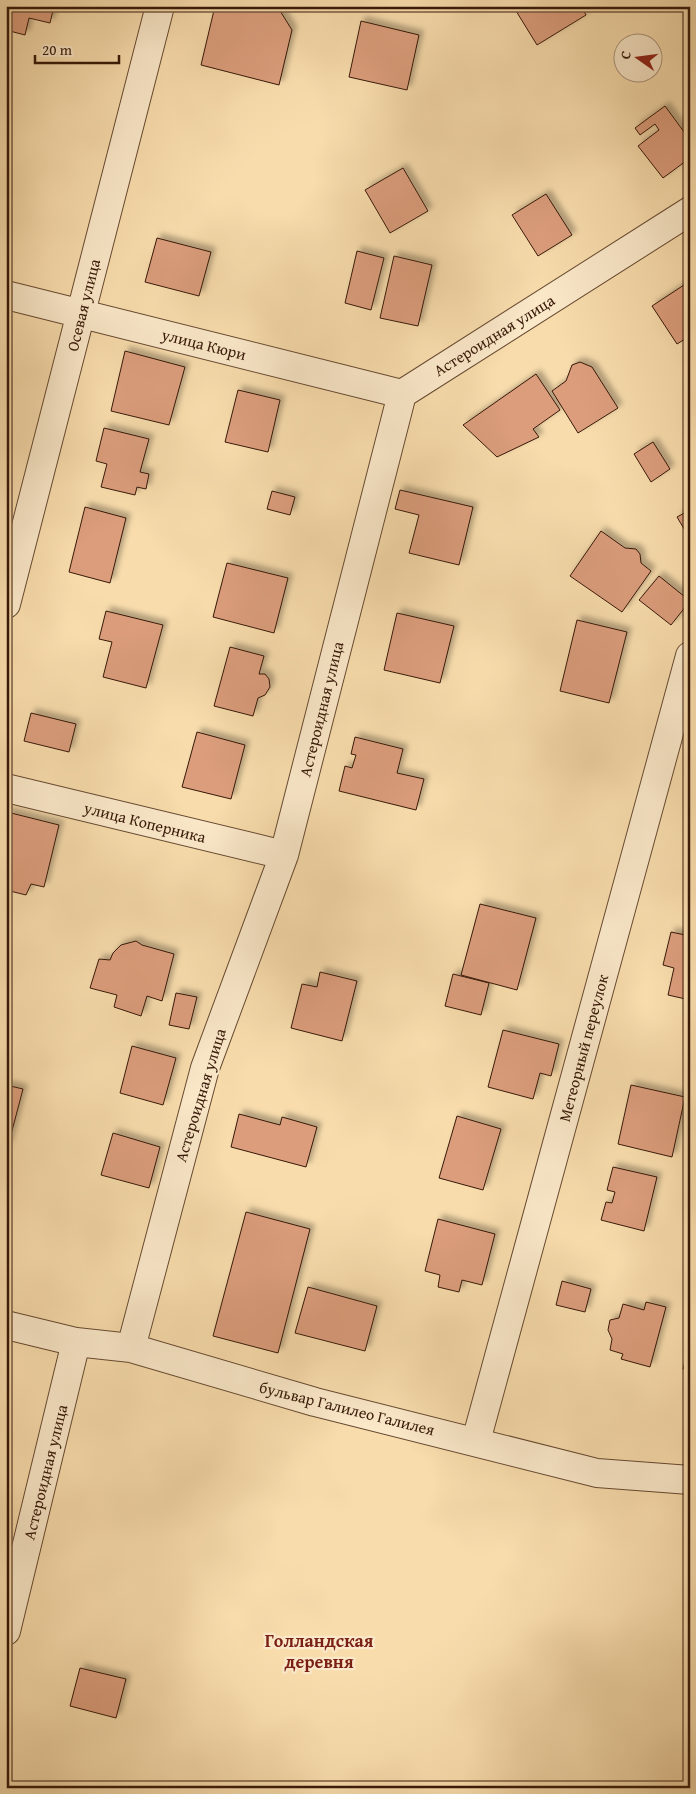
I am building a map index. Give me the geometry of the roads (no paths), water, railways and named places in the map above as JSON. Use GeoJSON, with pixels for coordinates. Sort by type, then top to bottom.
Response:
{"type":"FeatureCollection","features":[{"type":"Feature","properties":{"kind":"street","name":"Осевая улица"},"geometry":{"type":"LineString","coordinates":[[6,604],[160,6]]}},
{"type":"Feature","properties":{"kind":"street","name":"Астероидная улица"},"geometry":{"type":"LineString","coordinates":[[131,1348],[205,1068],[284,856],[402,394],[690,210]]}},
{"type":"Feature","properties":{"kind":"street","name":"улица Кюри"},"geometry":{"type":"LineString","coordinates":[[6,295],[402,394]]}},
{"type":"Feature","properties":{"kind":"street","name":"Метеорный переулок"},"geometry":{"type":"LineString","coordinates":[[476,1441],[690,656]]}},
{"type":"Feature","properties":{"kind":"street","name":"улица Коперника"},"geometry":{"type":"LineString","coordinates":[[6,788],[284,856]]}},
{"type":"Feature","properties":{"kind":"street","name":"бульвар Галилео Галилея"},"geometry":{"type":"LineString","coordinates":[[6,1325],[76,1342],[131,1348],[315,1402],[597,1473],[690,1480]]}},
{"type":"Feature","properties":{"kind":"street","name":"Астероидная улица"},"geometry":{"type":"LineString","coordinates":[[6,1631],[76,1342]]}},
{"type":"Feature","properties":{"kind":"district","name":"Голландская деревня"},"geometry":{"type":"Point","coordinates":[319,1651]}}]}
